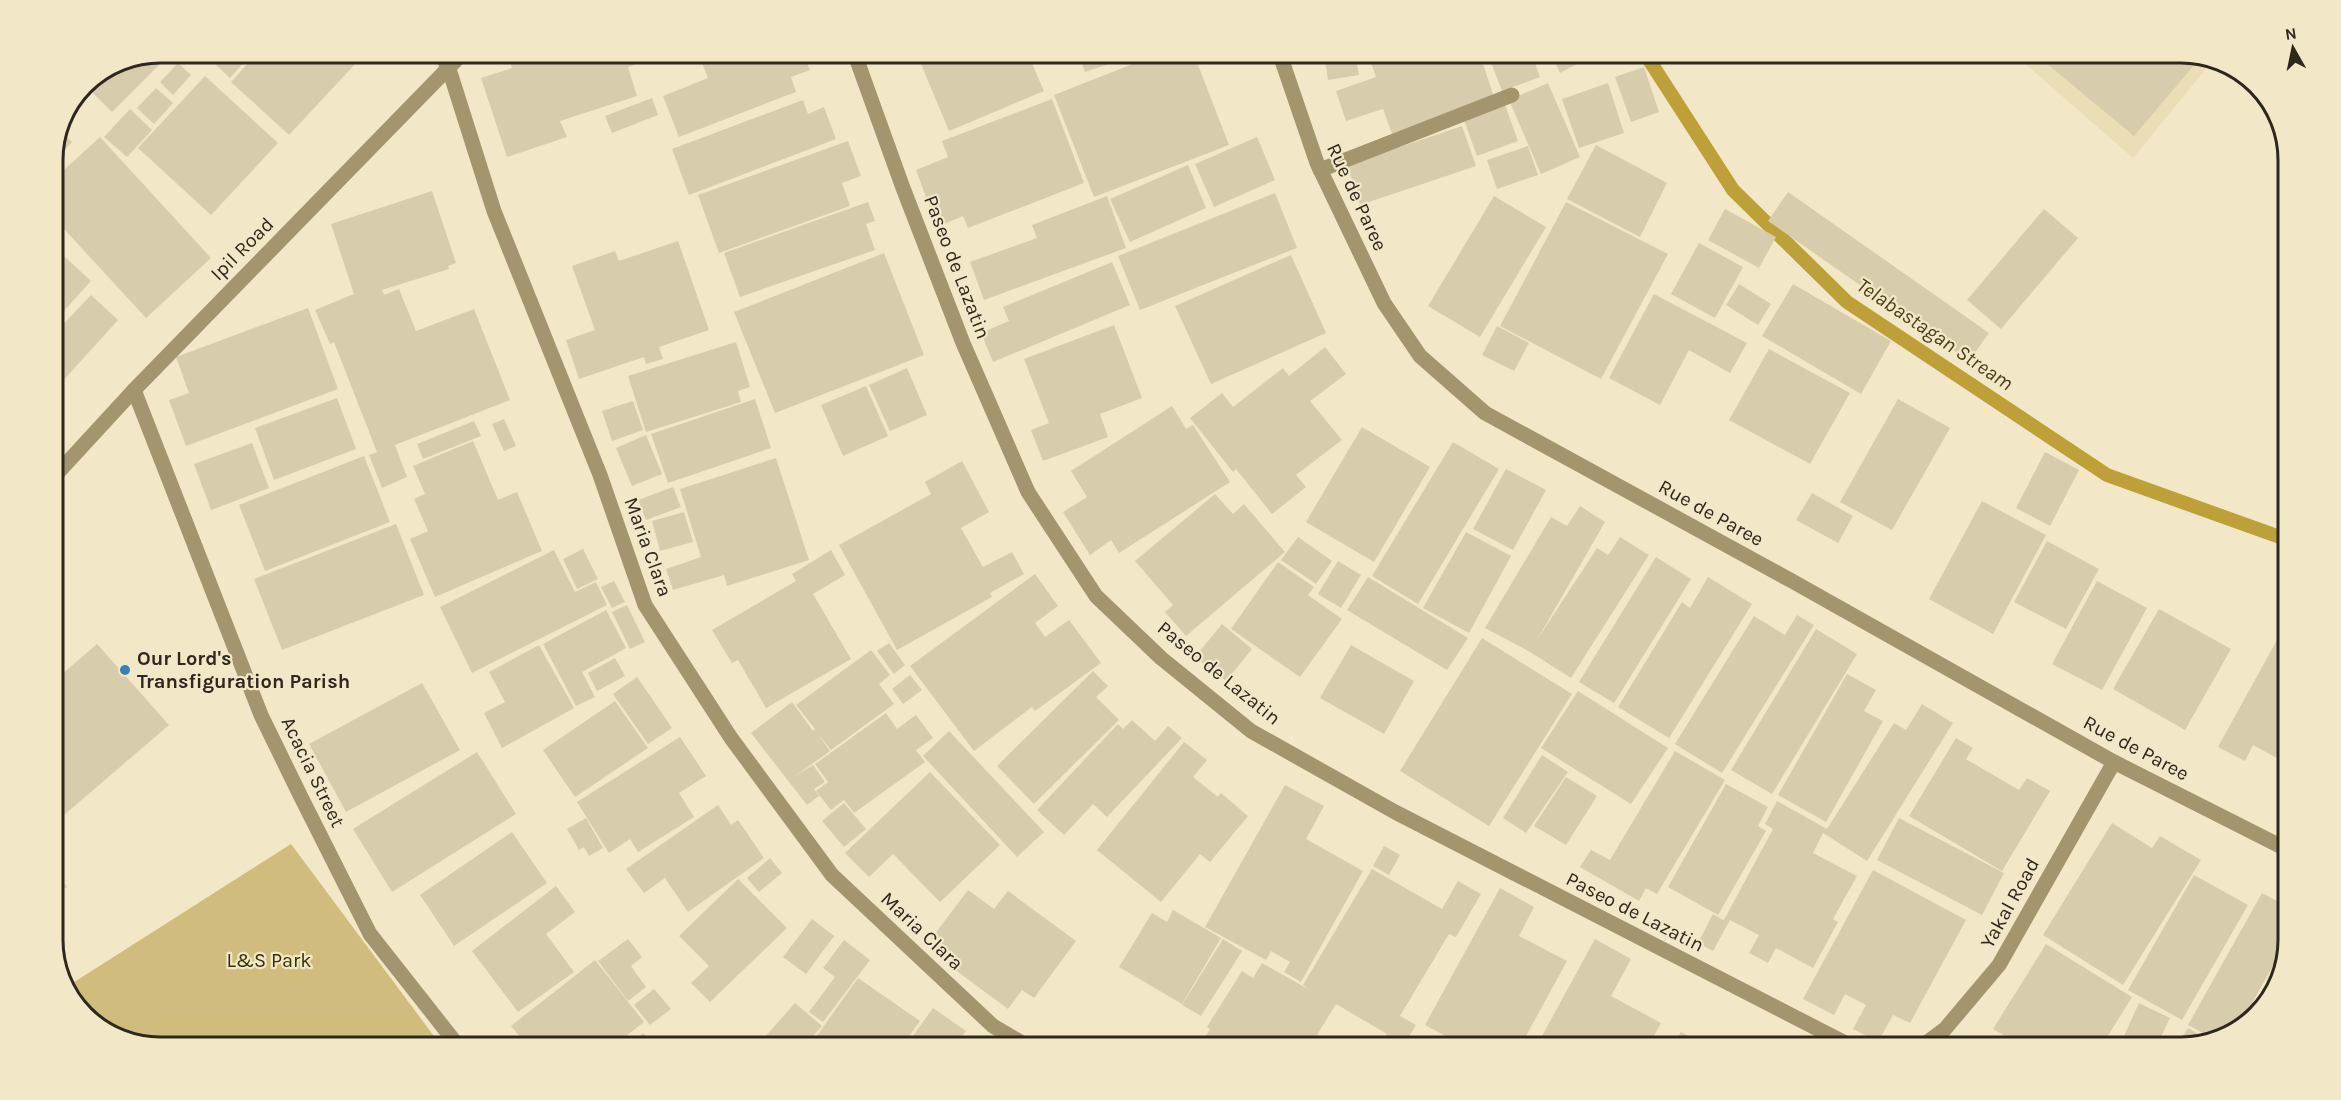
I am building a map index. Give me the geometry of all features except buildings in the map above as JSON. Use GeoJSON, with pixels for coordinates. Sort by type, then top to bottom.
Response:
{"type":"FeatureCollection","features":[{"type":"Feature","properties":{"kind":"street","name":"Maria Clara"},"geometry":{"type":"LineString","coordinates":[[446,63],[494,211],[600,475],[645,605],[731,738],[832,875],[993,1026],[1012,1037]]}},
{"type":"Feature","properties":{"kind":"street","name":"Ipil Road"},"geometry":{"type":"LineString","coordinates":[[63,467],[134,390],[454,63]]}},
{"type":"Feature","properties":{"kind":"street","name":"Paseo de Lazatin"},"geometry":{"type":"LineString","coordinates":[[858,63],[963,343],[1028,492],[1096,596],[1161,658],[1251,731],[1395,812],[1834,1037]]}},
{"type":"Feature","properties":{"kind":"street","name":"Rue de Paree"},"geometry":{"type":"LineString","coordinates":[[1282,63],[1297,110],[1320,170],[1384,303],[1420,356],[1485,413],[1792,581],[2114,762],[2278,844]]}},
{"type":"Feature","properties":{"kind":"street"},"geometry":{"type":"LineString","coordinates":[[1320,170],[1512,95]]}},
{"type":"Feature","properties":{"kind":"street","name":"Acacia Street"},"geometry":{"type":"LineString","coordinates":[[134,390],[261,715],[300,795],[370,934],[451,1037]]}},
{"type":"Feature","properties":{"kind":"street","name":"Yakal Road"},"geometry":{"type":"LineString","coordinates":[[1934,1037],[1945,1029],[1999,965],[2114,762]]}},
{"type":"Feature","properties":{"kind":"shaded area"},"geometry":{"type":"Polygon","coordinates":[[[2024,63],[2181,63],[2207,67],[2133,158],[2024,63]]]}},
{"type":"Feature","properties":{"kind":"green space","name":"L&S Park"},"geometry":{"type":"Polygon","coordinates":[[[291,844],[435,1037],[160,1037],[141,1035],[123,1030],[101,1017],[83,999],[73,983],[291,844]]]}},
{"type":"Feature","properties":{"kind":"waterway","name":"Telabastagan Stream"},"geometry":{"type":"LineString","coordinates":[[1651,63],[1733,190],[1847,302],[2107,475],[2278,536]]}},
{"type":"Feature","properties":{"kind":"place","name":"Our Lord's Transfiguration Parish"},"geometry":{"type":"Point","coordinates":[125,670]}}]}
